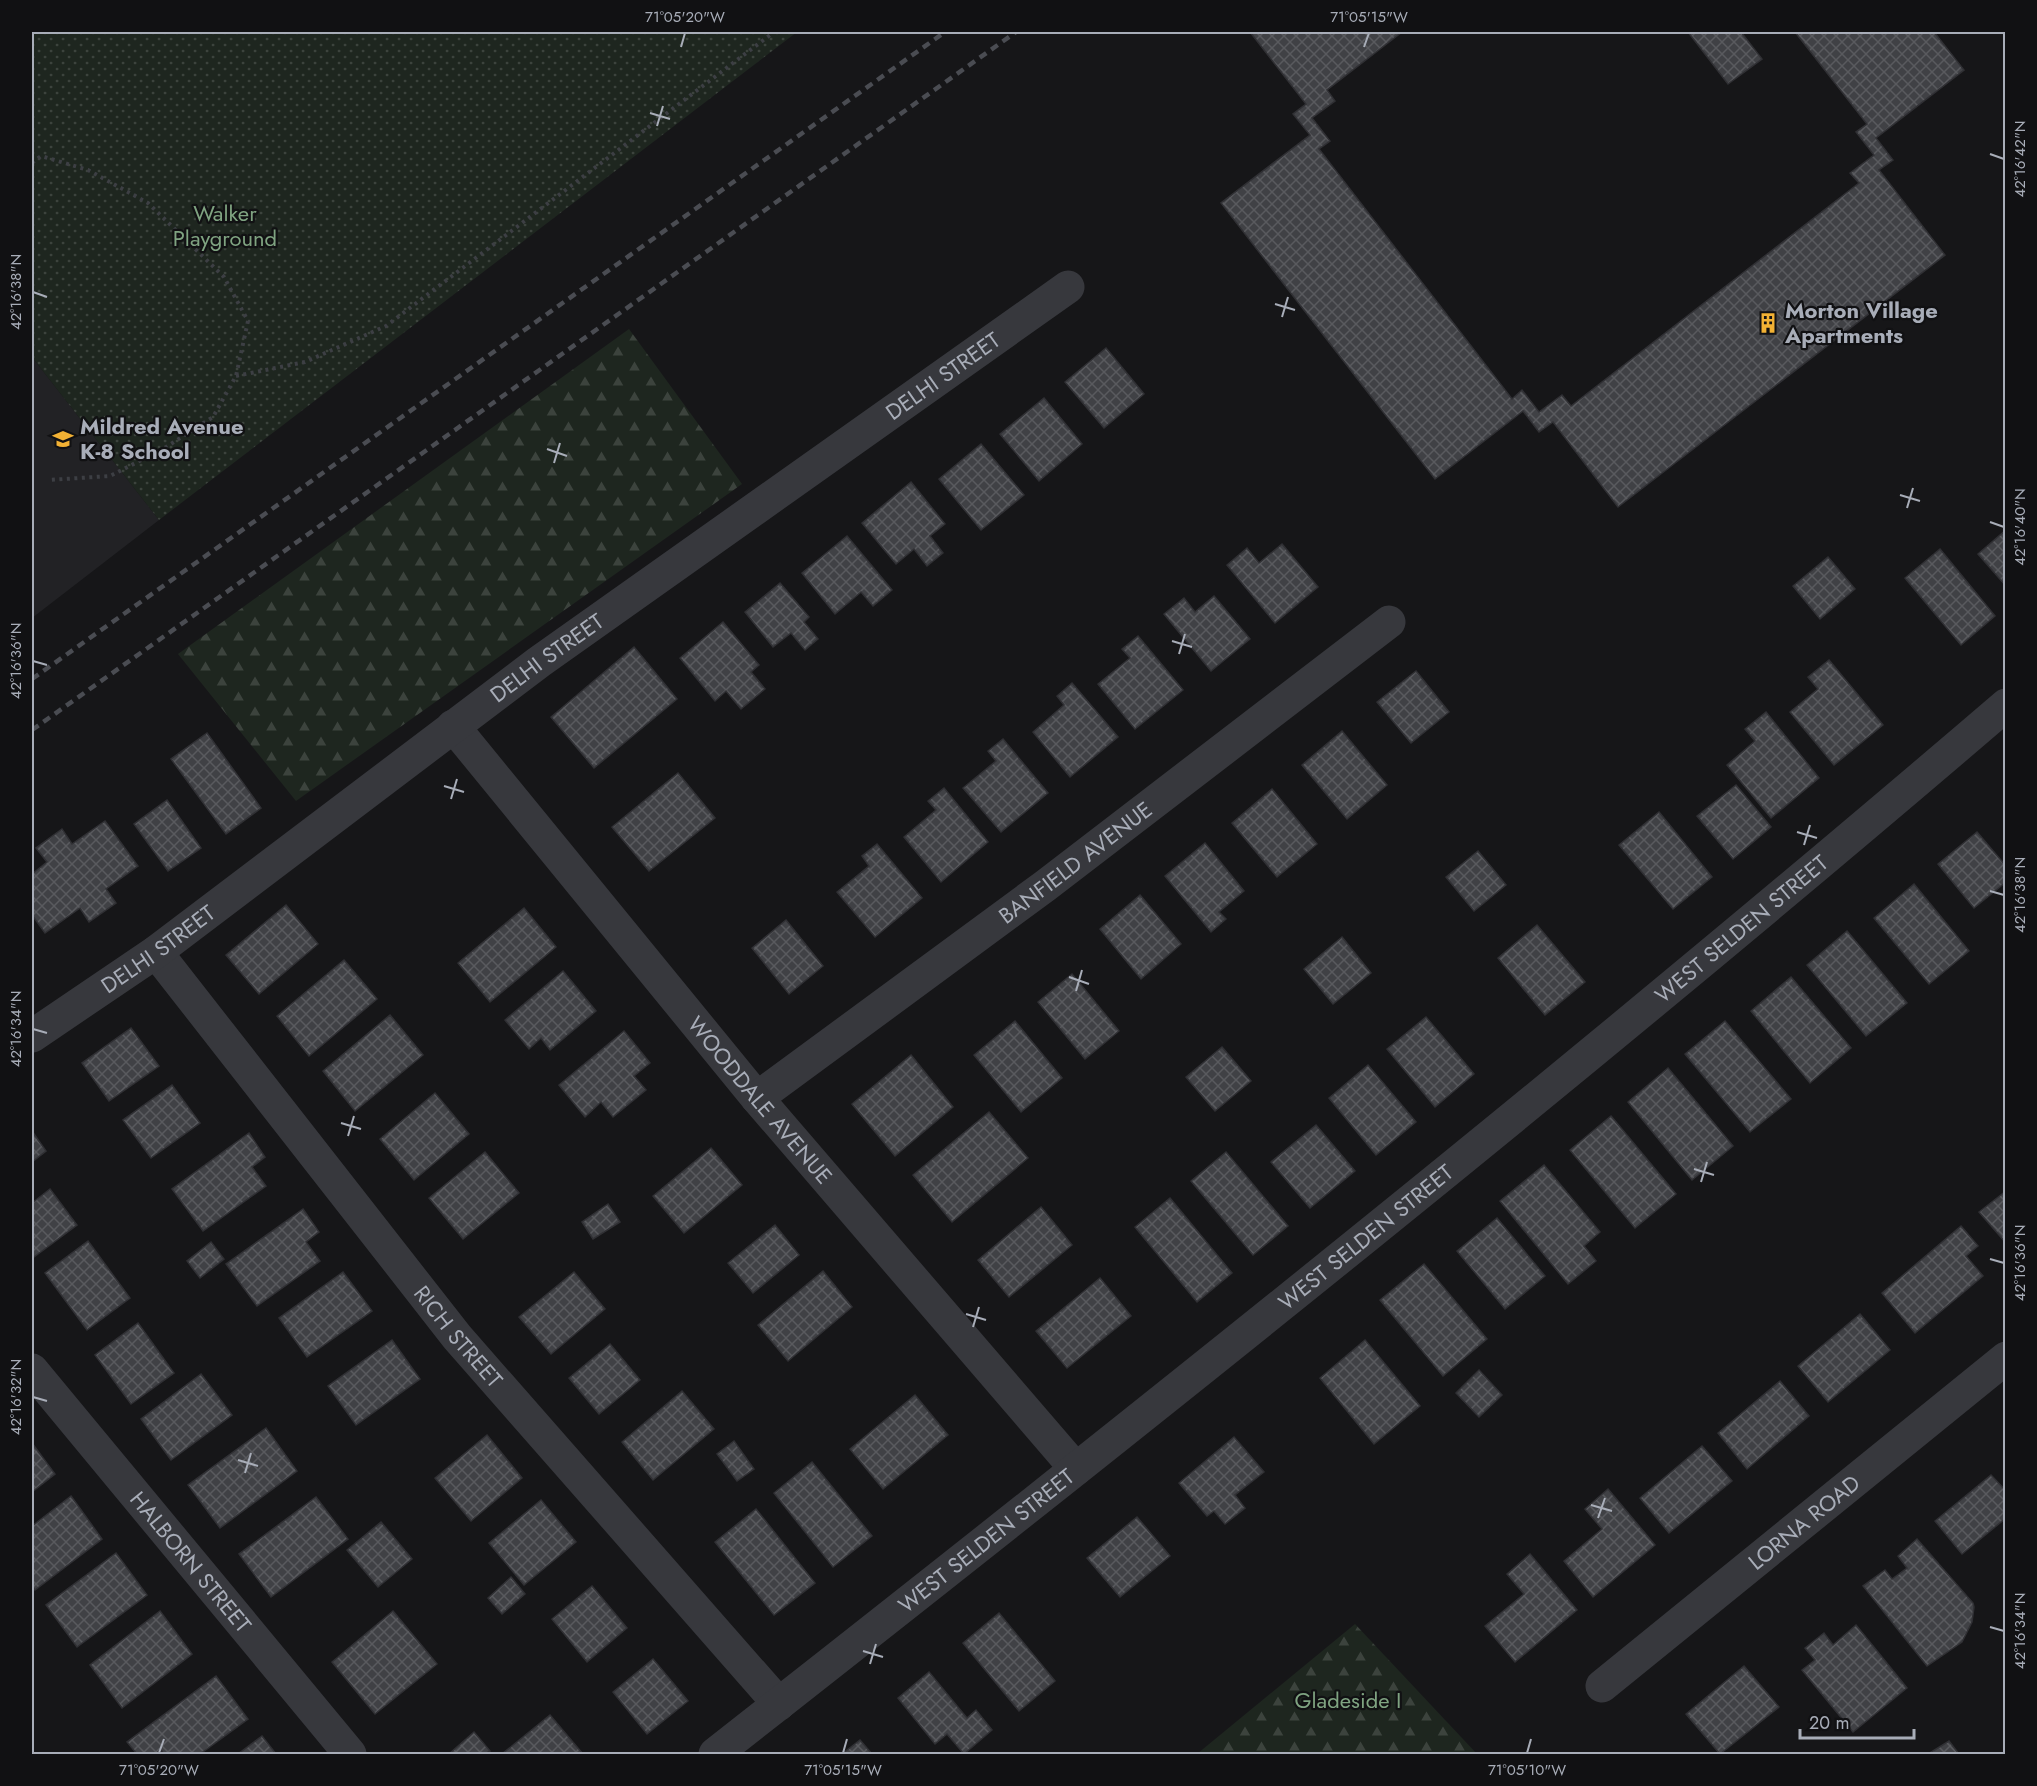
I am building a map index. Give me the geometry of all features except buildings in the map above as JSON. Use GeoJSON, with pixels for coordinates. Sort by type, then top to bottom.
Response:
{"type":"FeatureCollection","features":[{"type":"Feature","properties":{"kind":"street","name":"DELHI STREET"},"geometry":{"type":"LineString","coordinates":[[32,1036],[156,952],[548,655],[1068,287]]}},
{"type":"Feature","properties":{"kind":"street","name":"BANFIELD AVENUE"},"geometry":{"type":"LineString","coordinates":[[757,1098],[1046,886],[1389,622]]}},
{"type":"Feature","properties":{"kind":"street","name":"WEST SELDEN STREET"},"geometry":{"type":"LineString","coordinates":[[716,1755],[1076,1469],[1717,949],[2006,705]]}},
{"type":"Feature","properties":{"kind":"street","name":"WOODDALE AVENUE"},"geometry":{"type":"LineString","coordinates":[[453,726],[757,1098],[1076,1469]]}},
{"type":"Feature","properties":{"kind":"street","name":"RICH STREET"},"geometry":{"type":"LineString","coordinates":[[156,952],[457,1337],[779,1704]]}},
{"type":"Feature","properties":{"kind":"street","name":"LORNA ROAD"},"geometry":{"type":"LineString","coordinates":[[1602,1686],[2006,1359]]}},
{"type":"Feature","properties":{"kind":"street","name":"HALBORN STREET"},"geometry":{"type":"LineString","coordinates":[[32,1370],[350,1755]]}},
{"type":"Feature","properties":{"kind":"path"},"geometry":{"type":"LineString","coordinates":[[236,376],[305,362],[386,326],[774,32]]}},
{"type":"Feature","properties":{"kind":"path"},"geometry":{"type":"LineString","coordinates":[[32,163],[41,156],[88,170],[148,203],[224,277],[248,321],[236,376],[213,417],[163,449],[110,476],[49,480]]}},
{"type":"Feature","properties":{"kind":"shaded area","name":"Mildred Avenue K-8 School"},"geometry":{"type":"Polygon","coordinates":[[[32,357],[159,520],[32,618],[32,357]]]}},
{"type":"Feature","properties":{"kind":"green space","name":"Walker Playground"},"geometry":{"type":"Polygon","coordinates":[[[32,32],[797,32],[159,520],[32,357],[32,32]]]}},
{"type":"Feature","properties":{"kind":"green space"},"geometry":{"type":"Polygon","coordinates":[[[629,329],[742,484],[296,801],[178,654],[629,329]]]}},
{"type":"Feature","properties":{"kind":"green space","name":"Gladeside I"},"geometry":{"type":"Polygon","coordinates":[[[1355,1624],[1477,1754],[1197,1754],[1355,1624]]]}},
{"type":"Feature","properties":{"kind":"railway"},"geometry":{"type":"LineString","coordinates":[[32,679],[945,32]]}},
{"type":"Feature","properties":{"kind":"railway"},"geometry":{"type":"LineString","coordinates":[[32,730],[1016,32]]}},
{"type":"Feature","properties":{"kind":"place","name":"Morton Village Apartments"},"geometry":{"type":"Point","coordinates":[1768,323]}},
{"type":"Feature","properties":{"kind":"place","name":"Mildred Avenue K-8 School"},"geometry":{"type":"Point","coordinates":[63,439]}}]}
